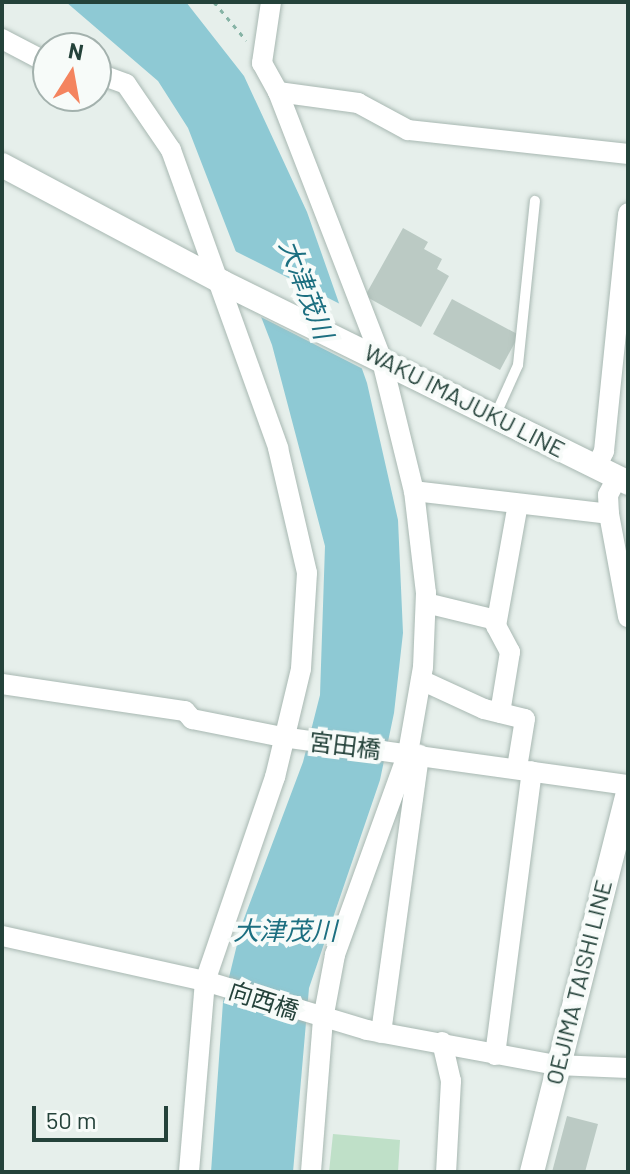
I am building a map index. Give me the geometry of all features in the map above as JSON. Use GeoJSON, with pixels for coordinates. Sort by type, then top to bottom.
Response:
{"type":"FeatureCollection","features":[{"type":"Feature","properties":{"kind":"main road","name":"WAKU IMAJUKU LINE"},"geometry":{"type":"LineString","coordinates":[[2,165],[222,282],[381,357],[614,476]]}},
{"type":"Feature","properties":{"kind":"main road","name":"OEJIMA TAISHI LINE"},"geometry":{"type":"LineString","coordinates":[[532,1172],[556,1065],[628,792]]}},
{"type":"Feature","properties":{"kind":"street"},"geometry":{"type":"LineString","coordinates":[[271,2],[262,63],[278,92],[381,357],[414,491],[426,603],[421,680],[381,1033]]}},
{"type":"Feature","properties":{"kind":"street"},"geometry":{"type":"LineString","coordinates":[[2,39],[32,55]]}},
{"type":"Feature","properties":{"kind":"street"},"geometry":{"type":"LineString","coordinates":[[112,79],[126,84],[148,112],[171,150],[222,282],[278,448],[307,573],[301,669],[282,737],[275,777],[205,981],[189,1172]]}},
{"type":"Feature","properties":{"kind":"street"},"geometry":{"type":"LineString","coordinates":[[278,92],[358,103],[408,130],[628,154]]}},
{"type":"Feature","properties":{"kind":"street"},"geometry":{"type":"LineString","coordinates":[[628,213],[604,451],[614,476],[608,495],[609,514],[628,617]]}},
{"type":"Feature","properties":{"kind":"street"},"geometry":{"type":"LineString","coordinates":[[414,491],[609,514]]}},
{"type":"Feature","properties":{"kind":"street"},"geometry":{"type":"LineString","coordinates":[[500,713],[510,652],[496,620],[518,504]]}},
{"type":"Feature","properties":{"kind":"street"},"geometry":{"type":"LineString","coordinates":[[426,603],[496,620]]}},
{"type":"Feature","properties":{"kind":"street"},"geometry":{"type":"LineString","coordinates":[[421,680],[500,713],[525,719],[524,769],[495,1055]]}},
{"type":"Feature","properties":{"kind":"street","name":"宮田橋"},"geometry":{"type":"LineString","coordinates":[[2,684],[185,711],[192,719],[282,737],[628,785]]}},
{"type":"Feature","properties":{"kind":"street"},"geometry":{"type":"LineString","coordinates":[[311,1172],[323,1019],[335,955],[413,754]]}},
{"type":"Feature","properties":{"kind":"street","name":"向西橋"},"geometry":{"type":"LineString","coordinates":[[2,936],[205,981],[323,1019],[381,1033],[556,1065],[628,1068]]}},
{"type":"Feature","properties":{"kind":"street"},"geometry":{"type":"LineString","coordinates":[[442,1042],[451,1081],[446,1172]]}},
{"type":"Feature","properties":{"kind":"lane"},"geometry":{"type":"LineString","coordinates":[[496,414],[518,365],[535,201]]}},
{"type":"Feature","properties":{"kind":"path"},"geometry":{"type":"LineString","coordinates":[[214,2],[262,63]]}},
{"type":"Feature","properties":{"kind":"green space"},"geometry":{"type":"Polygon","coordinates":[[[333,1134],[400,1140],[398,1172],[329,1172],[333,1134]]]}},
{"type":"Feature","properties":{"kind":"water","name":"大津茂川"},"geometry":{"type":"Polygon","coordinates":[[[66,2],[186,2],[244,76],[307,212],[367,383],[398,520],[403,633],[394,713],[380,780],[309,988],[293,1172],[211,1172],[223,1002],[242,924],[303,762],[320,695],[325,546],[272,345],[188,128],[158,81],[112,42],[112,32],[101,32],[66,2]]]}},
{"type":"Feature","properties":{"kind":"pier"},"geometry":{"type":"Polygon","coordinates":[[[233,250],[344,306],[367,371],[257,315],[233,250]]]}},
{"type":"Feature","properties":{"kind":"building"},"geometry":{"type":"Polygon","coordinates":[[[403,228],[428,242],[424,249],[442,259],[437,269],[449,276],[421,327],[365,296],[403,228]]]}},
{"type":"Feature","properties":{"kind":"building"},"geometry":{"type":"Polygon","coordinates":[[[452,299],[519,335],[500,370],[433,334],[452,299]]]}},
{"type":"Feature","properties":{"kind":"building"},"geometry":{"type":"Polygon","coordinates":[[[567,1116],[598,1124],[585,1172],[552,1172],[567,1116]]]}}]}
